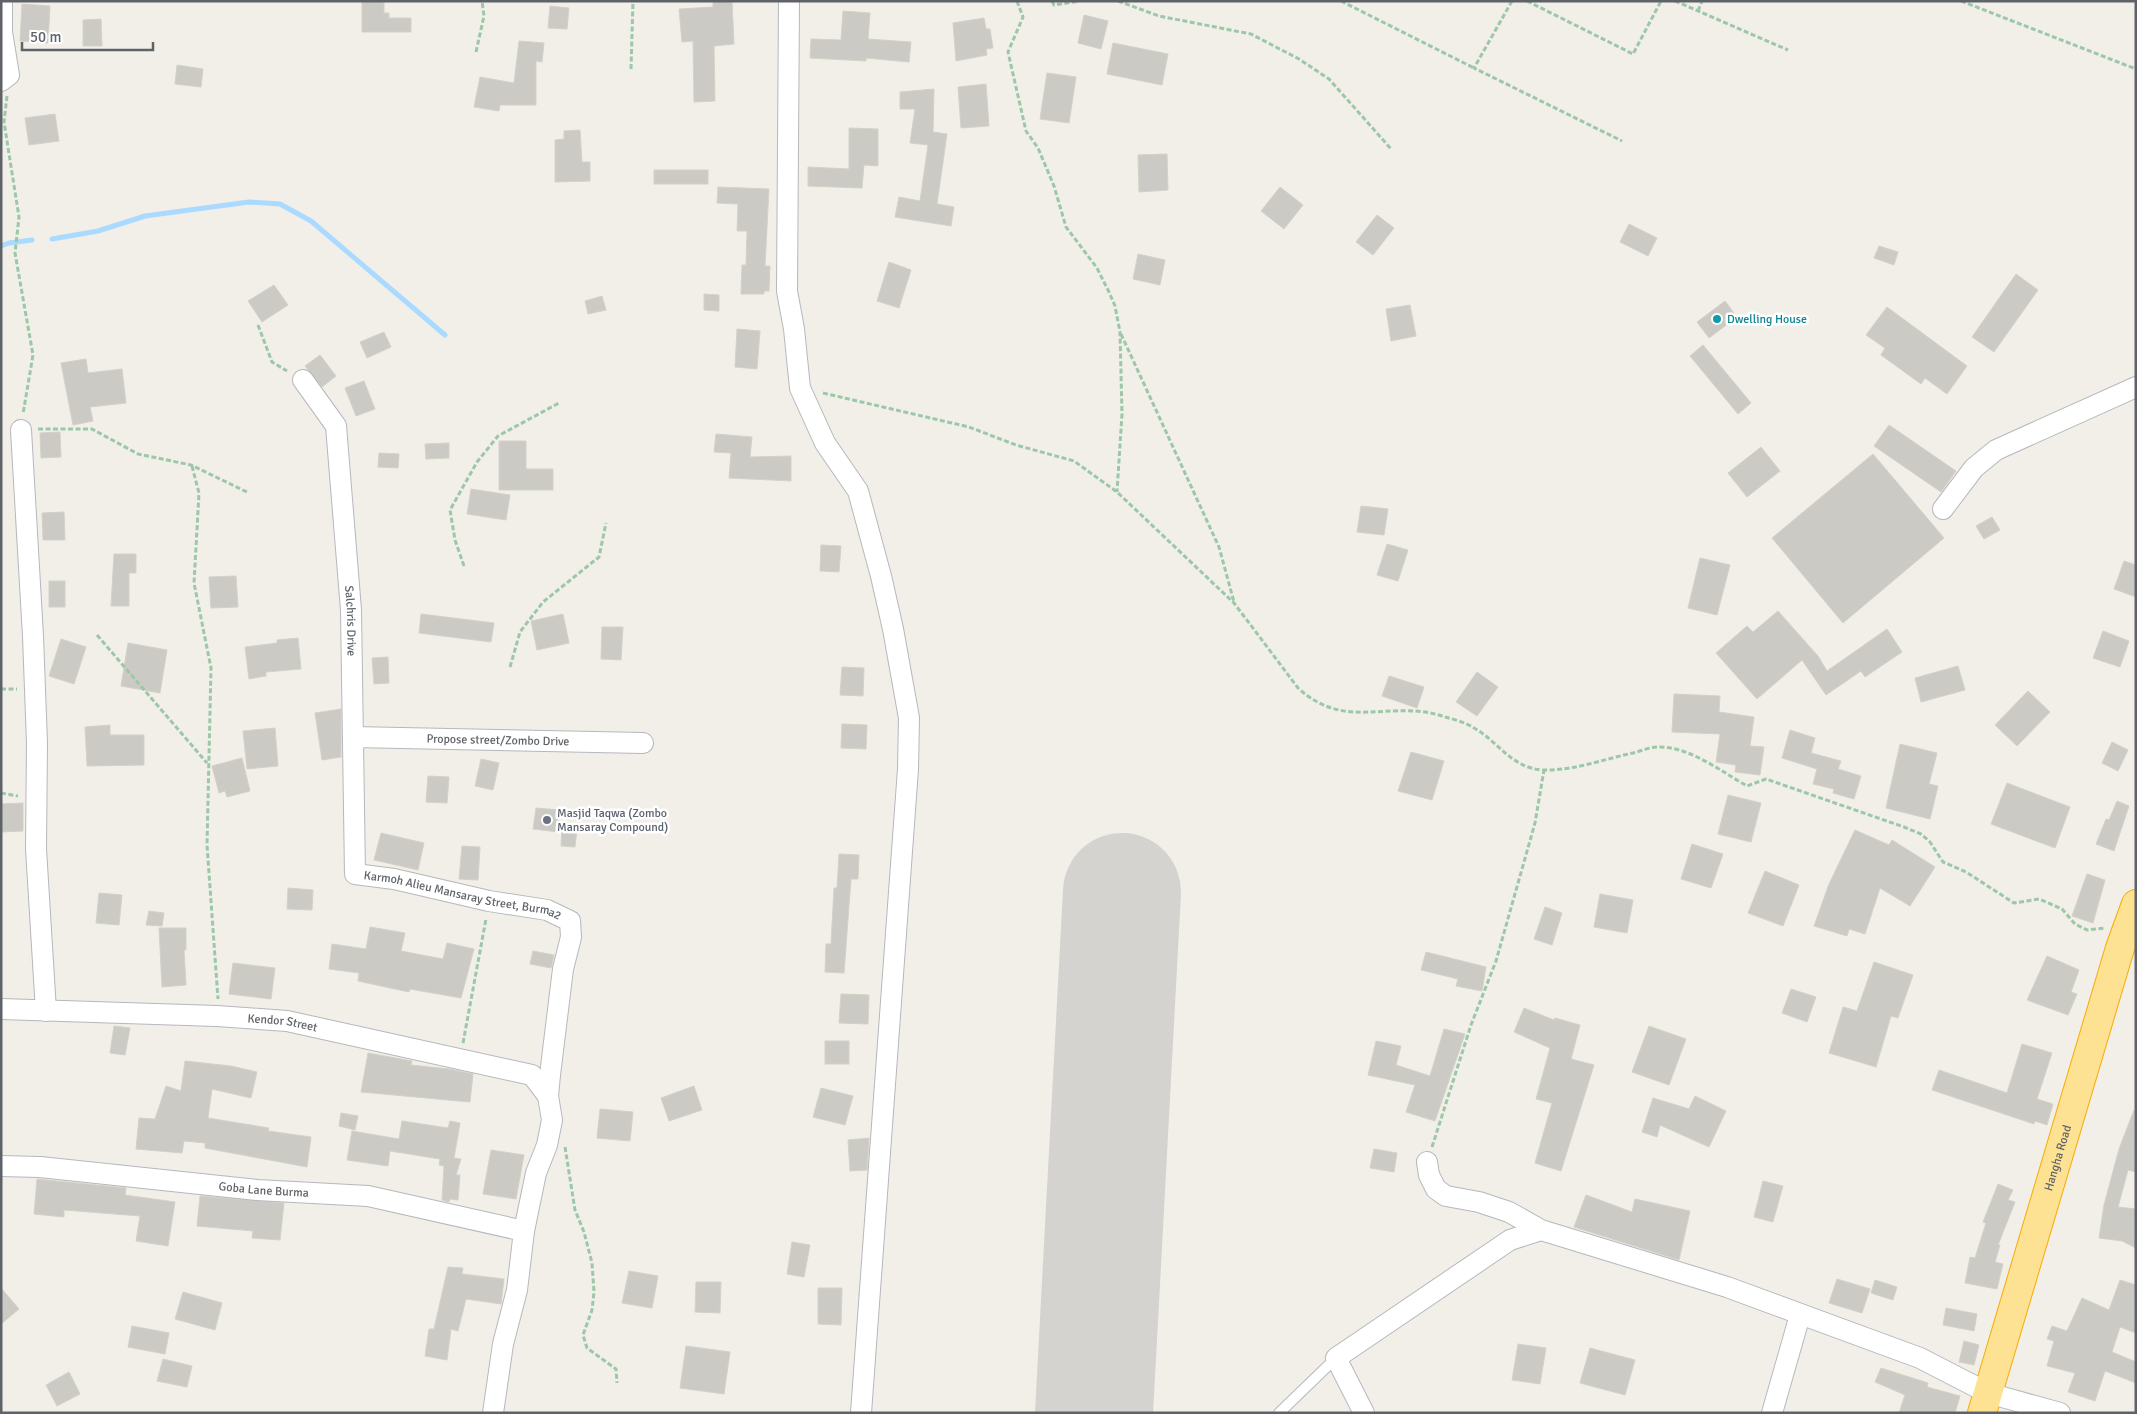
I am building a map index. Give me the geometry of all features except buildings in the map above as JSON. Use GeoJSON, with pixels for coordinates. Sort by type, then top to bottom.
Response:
{"type":"FeatureCollection","features":[{"type":"Feature","properties":{"kind":"highway","name":"Hangha Road"},"geometry":{"type":"LineString","coordinates":[[1985,1403],[2130,932]]}},
{"type":"Feature","properties":{"kind":"street"},"geometry":{"type":"LineString","coordinates":[[2,1],[5,78]]}},
{"type":"Feature","properties":{"kind":"street"},"geometry":{"type":"LineString","coordinates":[[788,1],[787,291],[800,388],[825,443],[858,491],[893,629],[909,718],[908,769],[860,1413]]}},
{"type":"Feature","properties":{"kind":"street","name":"Salchris Drive"},"geometry":{"type":"LineString","coordinates":[[303,380],[336,426],[351,610],[355,874]]}},
{"type":"Feature","properties":{"kind":"street"},"geometry":{"type":"LineString","coordinates":[[1944,509],[1974,468],[1996,450],[2136,387]]}},
{"type":"Feature","properties":{"kind":"street"},"geometry":{"type":"LineString","coordinates":[[21,430],[33,636],[37,743],[36,849],[46,1011]]}},
{"type":"Feature","properties":{"kind":"street","name":"Propose street/Zombo Drive"},"geometry":{"type":"LineString","coordinates":[[353,737],[643,743]]}},
{"type":"Feature","properties":{"kind":"street","name":"Karmoh Alieu Mansaray Street, Burma2"},"geometry":{"type":"LineString","coordinates":[[355,874],[394,879],[489,901],[547,910],[570,921],[571,937],[558,1004],[548,1096]]}},
{"type":"Feature","properties":{"kind":"street","name":"Kendor Street"},"geometry":{"type":"LineString","coordinates":[[1,1009],[217,1016],[287,1021],[333,1029],[417,1051],[460,1058],[532,1075],[548,1096]]}},
{"type":"Feature","properties":{"kind":"street"},"geometry":{"type":"LineString","coordinates":[[493,1413],[503,1344],[517,1290],[524,1231],[536,1173],[547,1145],[552,1120],[548,1096]]}},
{"type":"Feature","properties":{"kind":"street"},"geometry":{"type":"LineString","coordinates":[[1428,1162],[1428,1175],[1436,1189],[1446,1196],[1479,1202],[1509,1212],[1541,1230],[1717,1284],[1920,1358],[1985,1403],[2060,1413]]}},
{"type":"Feature","properties":{"kind":"street","name":"Goba Lane Burma"},"geometry":{"type":"LineString","coordinates":[[1,1166],[40,1167],[257,1190],[368,1196],[524,1231]]}},
{"type":"Feature","properties":{"kind":"street"},"geometry":{"type":"LineString","coordinates":[[1364,1413],[1336,1358],[1510,1240],[1541,1230]]}},
{"type":"Feature","properties":{"kind":"street"},"geometry":{"type":"LineString","coordinates":[[1772,1413],[1800,1314]]}},
{"type":"Feature","properties":{"kind":"lane"},"geometry":{"type":"LineString","coordinates":[[1279,1413],[1336,1358]]}},
{"type":"Feature","properties":{"kind":"path"},"geometry":{"type":"LineString","coordinates":[[476,52],[484,16],[482,1]]}},
{"type":"Feature","properties":{"kind":"path"},"geometry":{"type":"LineString","coordinates":[[631,69],[633,1]]}},
{"type":"Feature","properties":{"kind":"path"},"geometry":{"type":"LineString","coordinates":[[1016,1],[1023,17],[1008,52],[1026,131],[1038,148],[1054,186],[1066,228],[1097,268],[1115,306],[1120,332],[1122,414],[1118,492]]}},
{"type":"Feature","properties":{"kind":"path"},"geometry":{"type":"LineString","coordinates":[[1052,1],[1054,4],[1080,1]]}},
{"type":"Feature","properties":{"kind":"path"},"geometry":{"type":"LineString","coordinates":[[1118,1],[1159,16],[1251,34],[1299,59],[1329,79],[1392,150]]}},
{"type":"Feature","properties":{"kind":"path"},"geometry":{"type":"LineString","coordinates":[[1341,1],[1622,141]]}},
{"type":"Feature","properties":{"kind":"path"},"geometry":{"type":"LineString","coordinates":[[1474,68],[1512,1]]}},
{"type":"Feature","properties":{"kind":"path"},"geometry":{"type":"LineString","coordinates":[[1527,1],[1633,54],[1661,1]]}},
{"type":"Feature","properties":{"kind":"path"},"geometry":{"type":"LineString","coordinates":[[1675,1],[1788,50]]}},
{"type":"Feature","properties":{"kind":"path"},"geometry":{"type":"LineString","coordinates":[[1698,11],[1702,1]]}},
{"type":"Feature","properties":{"kind":"path"},"geometry":{"type":"LineString","coordinates":[[1961,1],[2136,69]]}},
{"type":"Feature","properties":{"kind":"path"},"geometry":{"type":"LineString","coordinates":[[5,78],[4,122],[19,217],[15,253],[33,355],[21,430],[92,429],[138,454],[192,466],[249,492]]}},
{"type":"Feature","properties":{"kind":"path"},"geometry":{"type":"LineString","coordinates":[[258,325],[272,362],[303,380]]}},
{"type":"Feature","properties":{"kind":"path"},"geometry":{"type":"LineString","coordinates":[[1120,332],[1219,547],[1234,603]]}},
{"type":"Feature","properties":{"kind":"path"},"geometry":{"type":"LineString","coordinates":[[800,388],[969,427],[1016,445],[1074,462],[1118,492],[1234,603],[1280,666],[1310,699],[1336,710],[1354,714],[1376,711],[1411,711],[1441,715],[1474,727],[1508,757],[1531,768],[1544,770],[1565,768],[1659,747],[1696,756],[1747,786],[1766,779],[1921,834],[1930,842],[1943,862],[1966,872],[2014,903],[2039,899],[2062,909],[2075,924],[2087,930],[2130,932]]}},
{"type":"Feature","properties":{"kind":"path"},"geometry":{"type":"LineString","coordinates":[[464,566],[455,540],[450,510],[473,470],[498,436],[559,403]]}},
{"type":"Feature","properties":{"kind":"path"},"geometry":{"type":"LineString","coordinates":[[192,466],[199,493],[194,583],[211,668],[207,845],[218,985],[217,1016]]}},
{"type":"Feature","properties":{"kind":"path"},"geometry":{"type":"LineString","coordinates":[[510,667],[520,632],[543,602],[599,557],[606,523]]}},
{"type":"Feature","properties":{"kind":"path"},"geometry":{"type":"LineString","coordinates":[[97,635],[208,764]]}},
{"type":"Feature","properties":{"kind":"path"},"geometry":{"type":"LineString","coordinates":[[1428,1162],[1471,1026],[1499,953],[1535,823],[1544,770]]}},
{"type":"Feature","properties":{"kind":"path"},"geometry":{"type":"LineString","coordinates":[[460,1058],[489,901]]}},
{"type":"Feature","properties":{"kind":"path"},"geometry":{"type":"LineString","coordinates":[[552,1120],[567,1154],[576,1210],[592,1262],[592,1310],[583,1335],[587,1348],[616,1369],[617,1383]]}},
{"type":"Feature","properties":{"kind":"waterway"},"geometry":{"type":"LineString","coordinates":[[52,239],[98,231],[145,216],[249,202],[280,204],[311,221],[445,335]]}},
{"type":"Feature","properties":{"kind":"waterway"},"geometry":{"type":"LineString","coordinates":[[1,246],[32,240]]}},
{"type":"Feature","properties":{"kind":"runway"},"geometry":{"type":"LineString","coordinates":[[1094,1413],[1122,892]]}},
{"type":"Feature","properties":{"kind":"place","name":"Dwelling House"},"geometry":{"type":"Point","coordinates":[1717,319]}},
{"type":"Feature","properties":{"kind":"place","name":"Masjid Taqwa (Zombo Mansaray Compound)"},"geometry":{"type":"Point","coordinates":[547,820]}}]}
